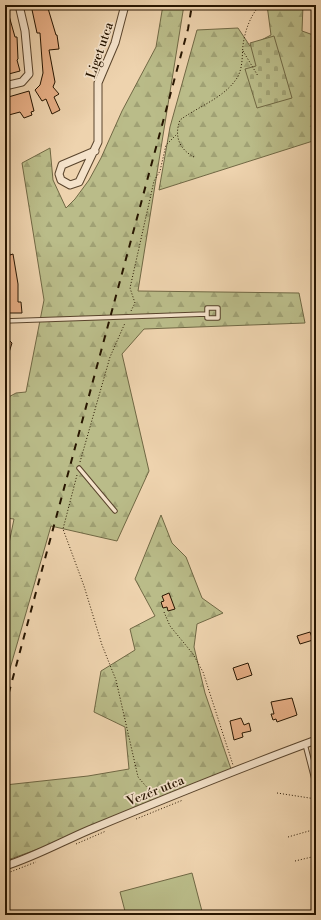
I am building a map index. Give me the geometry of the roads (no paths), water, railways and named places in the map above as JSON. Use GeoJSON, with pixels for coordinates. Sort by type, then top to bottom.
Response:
{"type":"FeatureCollection","features":[{"type":"Feature","properties":{"kind":"street"},"geometry":{"type":"LineString","coordinates":[[5,86],[22,82],[29,74],[25,30],[19,5]]}},
{"type":"Feature","properties":{"kind":"street","name":"Liget utca"},"geometry":{"type":"LineString","coordinates":[[95,150],[62,165],[59,174],[61,180],[70,185],[79,182],[95,150],[98,142],[98,84],[115,43],[125,5]]}},
{"type":"Feature","properties":{"kind":"street","name":"Vezér utca"},"geometry":{"type":"LineString","coordinates":[[5,866],[28,858],[83,833],[235,771],[316,740]]}},
{"type":"Feature","properties":{"kind":"lane"},"geometry":{"type":"LineString","coordinates":[[5,321],[207,314]]}},
{"type":"Feature","properties":{"kind":"lane"},"geometry":{"type":"LineString","coordinates":[[79,468],[115,511]]}},
{"type":"Feature","properties":{"kind":"lane"},"geometry":{"type":"LineString","coordinates":[[305,744],[316,787]]}},
{"type":"Feature","properties":{"kind":"lane"},"geometry":{"type":"LineString","coordinates":[[311,770],[316,768]]}},
{"type":"Feature","properties":{"kind":"railway"},"geometry":{"type":"LineString","coordinates":[[5,707],[188,29],[192,5]]}}]}
